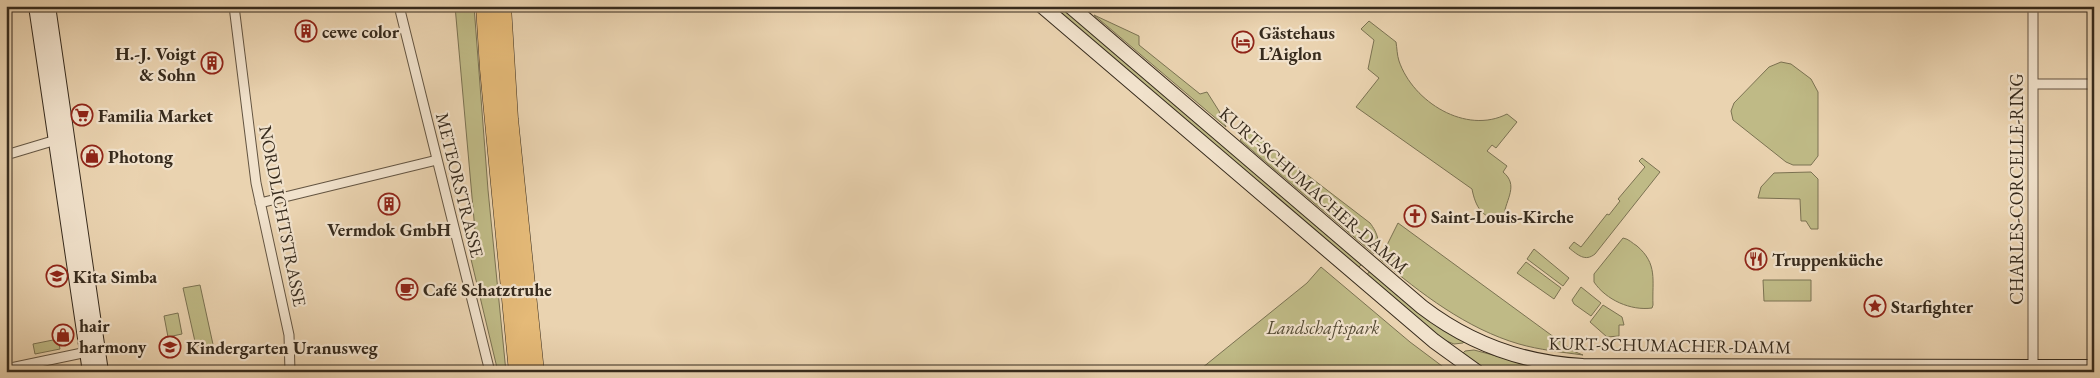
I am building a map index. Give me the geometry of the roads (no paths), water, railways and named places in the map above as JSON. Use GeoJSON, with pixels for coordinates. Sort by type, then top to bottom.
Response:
{"type":"FeatureCollection","features":[{"type":"Feature","properties":{"kind":"highway"},"geometry":{"type":"LineString","coordinates":[[485,6],[489,69],[518,372]]}},
{"type":"Feature","properties":{"kind":"highway"},"geometry":{"type":"LineString","coordinates":[[502,6],[509,119],[535,372]]}},
{"type":"Feature","properties":{"kind":"main road"},"geometry":{"type":"LineString","coordinates":[[36,6],[101,372]]}},
{"type":"Feature","properties":{"kind":"main road"},"geometry":{"type":"LineString","coordinates":[[48,6],[61,139],[90,372]]}},
{"type":"Feature","properties":{"kind":"main road","name":"KURT-SCHUMACHER-DAMM"},"geometry":{"type":"LineString","coordinates":[[1042,6],[1434,342],[1477,372]]}},
{"type":"Feature","properties":{"kind":"main road","name":"KURT-SCHUMACHER-DAMM"},"geometry":{"type":"LineString","coordinates":[[1070,6],[1422,307],[1467,336],[1513,355],[1568,365],[2033,370],[2094,367]]}},
{"type":"Feature","properties":{"kind":"street"},"geometry":{"type":"LineString","coordinates":[[6,8],[13,6]]}},
{"type":"Feature","properties":{"kind":"street","name":"NORDLICHTSTRASSE"},"geometry":{"type":"LineString","coordinates":[[234,6],[256,183],[289,335],[290,372]]}},
{"type":"Feature","properties":{"kind":"street","name":"METEORSTRASSE"},"geometry":{"type":"LineString","coordinates":[[399,6],[490,372]]}},
{"type":"Feature","properties":{"kind":"street","name":"CHARLES-CORCELLE-RING"},"geometry":{"type":"LineString","coordinates":[[2033,6],[2033,370]]}},
{"type":"Feature","properties":{"kind":"street"},"geometry":{"type":"LineString","coordinates":[[2032,84],[2094,84]]}},
{"type":"Feature","properties":{"kind":"street"},"geometry":{"type":"LineString","coordinates":[[6,155],[61,139]]}},
{"type":"Feature","properties":{"kind":"street"},"geometry":{"type":"LineString","coordinates":[[260,204],[437,160]]}},
{"type":"Feature","properties":{"kind":"street"},"geometry":{"type":"LineString","coordinates":[[6,369],[87,352]]}},
{"type":"Feature","properties":{"kind":"place","name":"cewe color"},"geometry":{"type":"Point","coordinates":[306,31]}},
{"type":"Feature","properties":{"kind":"place","name":"Gästehaus L’Aiglon"},"geometry":{"type":"Point","coordinates":[1243,42]}},
{"type":"Feature","properties":{"kind":"place","name":"H.-J. Voigt & Sohn"},"geometry":{"type":"Point","coordinates":[212,63]}},
{"type":"Feature","properties":{"kind":"place","name":"Familia Market"},"geometry":{"type":"Point","coordinates":[82,115]}},
{"type":"Feature","properties":{"kind":"place","name":"Photong"},"geometry":{"type":"Point","coordinates":[92,156]}},
{"type":"Feature","properties":{"kind":"place","name":"Vermdok GmbH"},"geometry":{"type":"Point","coordinates":[389,204]}},
{"type":"Feature","properties":{"kind":"place","name":"Saint-Louis-Kirche"},"geometry":{"type":"Point","coordinates":[1415,216]}},
{"type":"Feature","properties":{"kind":"place","name":"Truppenküche"},"geometry":{"type":"Point","coordinates":[1756,259]}},
{"type":"Feature","properties":{"kind":"place","name":"Kita Simba"},"geometry":{"type":"Point","coordinates":[57,276]}},
{"type":"Feature","properties":{"kind":"place","name":"Café Schatztruhe"},"geometry":{"type":"Point","coordinates":[407,289]}},
{"type":"Feature","properties":{"kind":"place","name":"Starfighter"},"geometry":{"type":"Point","coordinates":[1875,306]}},
{"type":"Feature","properties":{"kind":"place","name":"hair harmony"},"geometry":{"type":"Point","coordinates":[63,335]}},
{"type":"Feature","properties":{"kind":"place","name":"Kindergarten Uranusweg"},"geometry":{"type":"Point","coordinates":[170,347]}},
{"type":"Feature","properties":{"kind":"park label","name":"Landschaftspark"},"geometry":{"type":"Point","coordinates":[1323,327]}}]}
